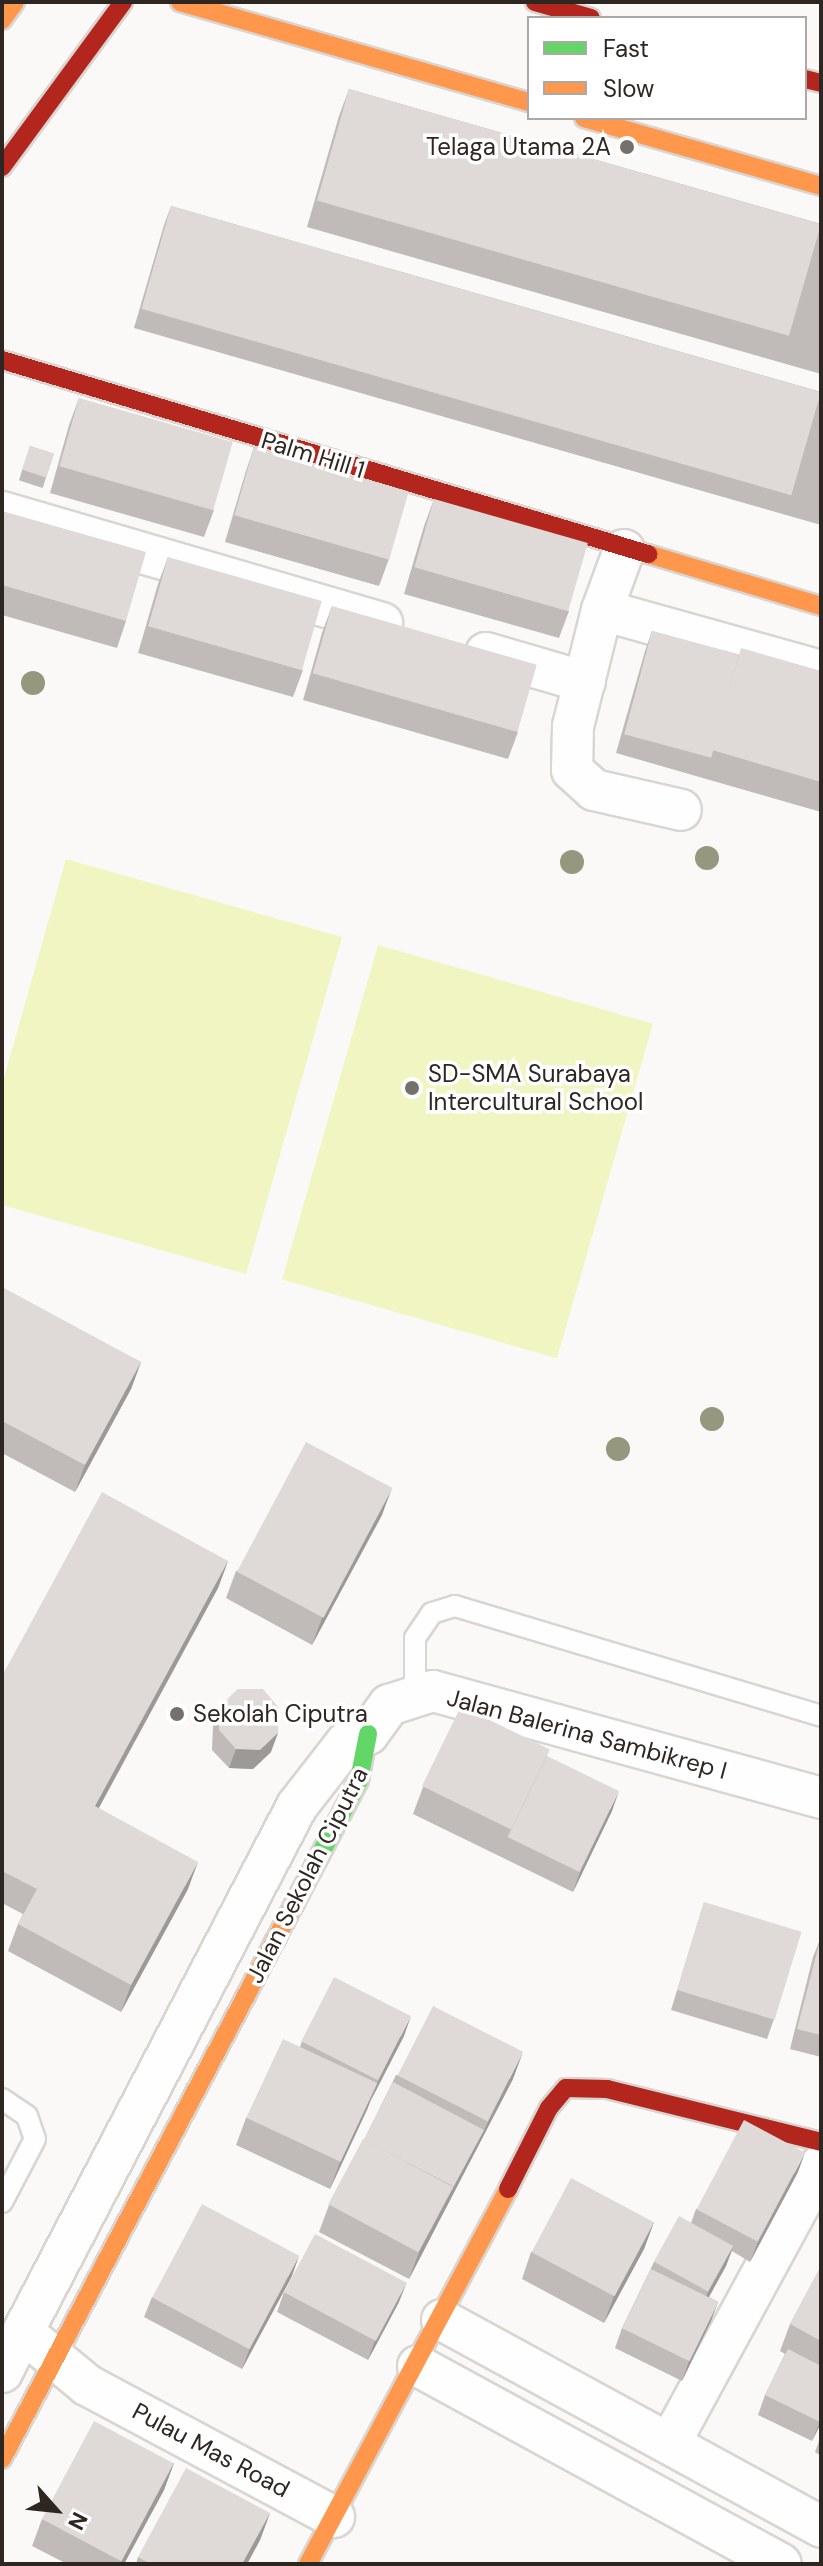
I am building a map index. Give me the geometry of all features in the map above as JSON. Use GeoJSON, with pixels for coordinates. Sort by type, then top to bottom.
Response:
{"type":"FeatureCollection","features":[{"type":"Feature","properties":{"kind":"street"},"geometry":{"type":"LineString","coordinates":[[2,20],[15,2]]}},
{"type":"Feature","properties":{"kind":"street"},"geometry":{"type":"LineString","coordinates":[[2,167],[123,2]]}},
{"type":"Feature","properties":{"kind":"street"},"geometry":{"type":"LineString","coordinates":[[180,2],[527,101]]}},
{"type":"Feature","properties":{"kind":"street"},"geometry":{"type":"LineString","coordinates":[[535,2],[584,16]]}},
{"type":"Feature","properties":{"kind":"street"},"geometry":{"type":"LineString","coordinates":[[591,120],[821,186]]}},
{"type":"Feature","properties":{"kind":"street","name":"Palm Hill 1"},"geometry":{"type":"LineString","coordinates":[[2,360],[624,550],[821,606]]}},
{"type":"Feature","properties":{"kind":"street"},"geometry":{"type":"LineString","coordinates":[[2,512],[585,682]]}},
{"type":"Feature","properties":{"kind":"street"},"geometry":{"type":"LineString","coordinates":[[624,550],[602,610],[571,751],[572,770],[579,782],[594,790],[681,810]]}},
{"type":"Feature","properties":{"kind":"street"},"geometry":{"type":"LineString","coordinates":[[602,610],[821,671]]}},
{"type":"Feature","properties":{"kind":"street","name":"Jalan Balerina Sambikrep I"},"geometry":{"type":"LineString","coordinates":[[368,1734],[389,1705],[415,1694],[433,1691],[821,1798]]}},
{"type":"Feature","properties":{"kind":"street","name":"Jalan Sekolah Ciputra"},"geometry":{"type":"LineString","coordinates":[[2,2459],[359,1780],[367,1759],[368,1734],[346,1743],[297,1806],[13,2328],[3,2369]]}},
{"type":"Feature","properties":{"kind":"street"},"geometry":{"type":"LineString","coordinates":[[308,2564],[418,2366],[549,2108],[566,2088],[607,2089],[821,2142]]}},
{"type":"Feature","properties":{"kind":"street"},"geometry":{"type":"LineString","coordinates":[[670,2443],[821,2165]]}},
{"type":"Feature","properties":{"kind":"street"},"geometry":{"type":"LineString","coordinates":[[442,2320],[821,2527]]}},
{"type":"Feature","properties":{"kind":"street","name":"Pulau Mas Road"},"geometry":{"type":"LineString","coordinates":[[13,2328],[50,2370]]}},
{"type":"Feature","properties":{"kind":"street"},"geometry":{"type":"LineString","coordinates":[[418,2366],[781,2564]]}},
{"type":"Feature","properties":{"kind":"street","name":"Pulau Mas Road"},"geometry":{"type":"LineString","coordinates":[[3,2369],[50,2370],[87,2385],[334,2517]]}},
{"type":"Feature","properties":{"kind":"lane"},"geometry":{"type":"LineString","coordinates":[[415,1694],[415,1638],[432,1613],[455,1606],[821,1716]]}},
{"type":"Feature","properties":{"kind":"lane"},"geometry":{"type":"LineString","coordinates":[[2,2099],[27,2116],[35,2139],[2,2202]]}},
{"type":"Feature","properties":{"kind":"green space"},"geometry":{"type":"Polygon","coordinates":[[[66,859],[342,937],[246,1274],[2,1205],[2,1085],[66,859]]]}},
{"type":"Feature","properties":{"kind":"green space"},"geometry":{"type":"Polygon","coordinates":[[[378,945],[653,1024],[557,1358],[282,1280],[378,945]]]}},
{"type":"Feature","properties":{"kind":"building"},"geometry":{"type":"Polygon","coordinates":[[[349,89],[821,224],[789,336],[317,201],[349,89]]]}},
{"type":"Feature","properties":{"kind":"building"},"geometry":{"type":"Polygon","coordinates":[[[171,206],[821,392],[791,495],[142,309],[171,206]]]}},
{"type":"Feature","properties":{"kind":"building"},"geometry":{"type":"Polygon","coordinates":[[[79,398],[233,442],[213,510],[59,466],[79,398]]]}},
{"type":"Feature","properties":{"kind":"building"},"geometry":{"type":"Polygon","coordinates":[[[30,446],[54,454],[46,478],[22,470],[30,446]]]}},
{"type":"Feature","properties":{"kind":"building"},"geometry":{"type":"Polygon","coordinates":[[[254,447],[409,491],[389,560],[234,515],[254,447]]]}},
{"type":"Feature","properties":{"kind":"building"},"geometry":{"type":"Polygon","coordinates":[[[434,499],[588,543],[568,611],[414,567],[434,499]]]}},
{"type":"Feature","properties":{"kind":"building"},"geometry":{"type":"Polygon","coordinates":[[[2,511],[146,552],[126,621],[2,585],[2,511]]]}},
{"type":"Feature","properties":{"kind":"building"},"geometry":{"type":"Polygon","coordinates":[[[168,557],[322,601],[302,670],[148,626],[168,557]]]}},
{"type":"Feature","properties":{"kind":"building"},"geometry":{"type":"Polygon","coordinates":[[[332,606],[537,665],[517,732],[313,673],[332,606]]]}},
{"type":"Feature","properties":{"kind":"building"},"geometry":{"type":"Polygon","coordinates":[[[652,631],[739,654],[711,758],[624,734],[652,631]]]}},
{"type":"Feature","properties":{"kind":"building"},"geometry":{"type":"Polygon","coordinates":[[[741,648],[821,671],[821,782],[712,750],[741,648]]]}},
{"type":"Feature","properties":{"kind":"building"},"geometry":{"type":"Polygon","coordinates":[[[4,1288],[141,1362],[85,1465],[2,1421],[4,1288]]]}},
{"type":"Feature","properties":{"kind":"building"},"geometry":{"type":"Polygon","coordinates":[[[306,1442],[393,1488],[324,1618],[237,1572],[306,1442]]]}},
{"type":"Feature","properties":{"kind":"building"},"geometry":{"type":"Polygon","coordinates":[[[102,1492],[228,1561],[95,1806],[198,1862],[131,1985],[18,1924],[37,1889],[2,1871],[2,1676],[102,1492]]]}},
{"type":"Feature","properties":{"kind":"building"},"geometry":{"type":"Polygon","coordinates":[[[238,1689],[263,1689],[279,1708],[278,1733],[260,1750],[236,1749],[219,1730],[220,1706],[238,1689]]]}},
{"type":"Feature","properties":{"kind":"building"},"geometry":{"type":"Polygon","coordinates":[[[461,1706],[550,1749],[511,1829],[422,1786],[461,1706]]]}},
{"type":"Feature","properties":{"kind":"building"},"geometry":{"type":"Polygon","coordinates":[[[547,1756],[619,1791],[579,1872],[508,1837],[547,1756]]]}},
{"type":"Feature","properties":{"kind":"building"},"geometry":{"type":"Polygon","coordinates":[[[704,1902],[802,1932],[775,2020],[677,1990],[704,1902]]]}},
{"type":"Feature","properties":{"kind":"building"},"geometry":{"type":"Polygon","coordinates":[[[821,1937],[821,2035],[797,2029],[821,1937]]]}},
{"type":"Feature","properties":{"kind":"building"},"geometry":{"type":"Polygon","coordinates":[[[334,1977],[411,2016],[378,2080],[301,2041],[334,1977]]]}},
{"type":"Feature","properties":{"kind":"building"},"geometry":{"type":"Polygon","coordinates":[[[433,2006],[523,2052],[488,2121],[398,2075],[433,2006]]]}},
{"type":"Feature","properties":{"kind":"building"},"geometry":{"type":"Polygon","coordinates":[[[283,2039],[377,2083],[340,2162],[246,2118],[283,2039]]]}},
{"type":"Feature","properties":{"kind":"building"},"geometry":{"type":"Polygon","coordinates":[[[393,2082],[484,2130],[450,2193],[453,2186],[364,2140],[393,2082]]]}},
{"type":"Feature","properties":{"kind":"building"},"geometry":{"type":"Polygon","coordinates":[[[744,2120],[805,2152],[758,2242],[697,2209],[744,2120]]]}},
{"type":"Feature","properties":{"kind":"building"},"geometry":{"type":"Polygon","coordinates":[[[363,2139],[453,2187],[418,2252],[328,2204],[363,2139]]]}},
{"type":"Feature","properties":{"kind":"building"},"geometry":{"type":"Polygon","coordinates":[[[571,2178],[654,2222],[615,2296],[532,2252],[571,2178]]]}},
{"type":"Feature","properties":{"kind":"building"},"geometry":{"type":"Polygon","coordinates":[[[202,2204],[299,2256],[249,2349],[152,2298],[202,2204]]]}},
{"type":"Feature","properties":{"kind":"building"},"geometry":{"type":"Polygon","coordinates":[[[679,2216],[733,2246],[708,2292],[654,2261],[679,2216]]]}},
{"type":"Feature","properties":{"kind":"building"},"geometry":{"type":"Polygon","coordinates":[[[315,2234],[407,2283],[376,2341],[284,2292],[315,2234]]]}},
{"type":"Feature","properties":{"kind":"building"},"geometry":{"type":"Polygon","coordinates":[[[821,2266],[821,2341],[790,2324],[821,2266]]]}},
{"type":"Feature","properties":{"kind":"building"},"geometry":{"type":"Polygon","coordinates":[[[651,2269],[718,2302],[689,2361],[622,2328],[651,2269]]]}},
{"type":"Feature","properties":{"kind":"building"},"geometry":{"type":"Polygon","coordinates":[[[788,2349],[821,2366],[820,2422],[765,2395],[788,2349]]]}},
{"type":"Feature","properties":{"kind":"building"},"geometry":{"type":"Polygon","coordinates":[[[94,2421],[173,2463],[121,2561],[42,2519],[94,2421]]]}},
{"type":"Feature","properties":{"kind":"building"},"geometry":{"type":"Polygon","coordinates":[[[186,2468],[270,2513],[242,2564],[151,2564],[138,2557],[186,2468]]]}},
{"type":"Feature","properties":{"kind":"traffic: fast"},"geometry":{"type":"LineString","coordinates":[[299,1895],[359,1780],[368,1734]]}},
{"type":"Feature","properties":{"kind":"traffic: slow"},"geometry":{"type":"LineString","coordinates":[[2,20],[15,2]]}},
{"type":"Feature","properties":{"kind":"traffic: slow"},"geometry":{"type":"LineString","coordinates":[[180,2],[527,101]]}},
{"type":"Feature","properties":{"kind":"traffic: slow"},"geometry":{"type":"LineString","coordinates":[[591,120],[821,186]]}},
{"type":"Feature","properties":{"kind":"traffic: slow"},"geometry":{"type":"LineString","coordinates":[[648,554],[821,606]]}},
{"type":"Feature","properties":{"kind":"traffic: slow"},"geometry":{"type":"LineString","coordinates":[[2,2459],[299,1895]]}},
{"type":"Feature","properties":{"kind":"traffic: slow"},"geometry":{"type":"LineString","coordinates":[[308,2564],[508,2189]]}},
{"type":"Feature","properties":{"kind":"traffic: jam"},"geometry":{"type":"LineString","coordinates":[[2,167],[123,2]]}},
{"type":"Feature","properties":{"kind":"traffic: jam"},"geometry":{"type":"LineString","coordinates":[[535,2],[584,16]]}},
{"type":"Feature","properties":{"kind":"traffic: jam"},"geometry":{"type":"LineString","coordinates":[[807,80],[821,83]]}},
{"type":"Feature","properties":{"kind":"traffic: jam"},"geometry":{"type":"LineString","coordinates":[[2,360],[648,554]]}},
{"type":"Feature","properties":{"kind":"traffic: jam"},"geometry":{"type":"LineString","coordinates":[[508,2189],[549,2108],[566,2088],[607,2089],[821,2142]]}},
{"type":"Feature","properties":{"kind":"place","name":"Telaga Utama 2A"},"geometry":{"type":"Point","coordinates":[627,147]}},
{"type":"Feature","properties":{"kind":"place","name":"SD-SMA Surabaya Intercultural School"},"geometry":{"type":"Point","coordinates":[412,1088]}},
{"type":"Feature","properties":{"kind":"place","name":"Sekolah Ciputra"},"geometry":{"type":"Point","coordinates":[177,1714]}}]}
